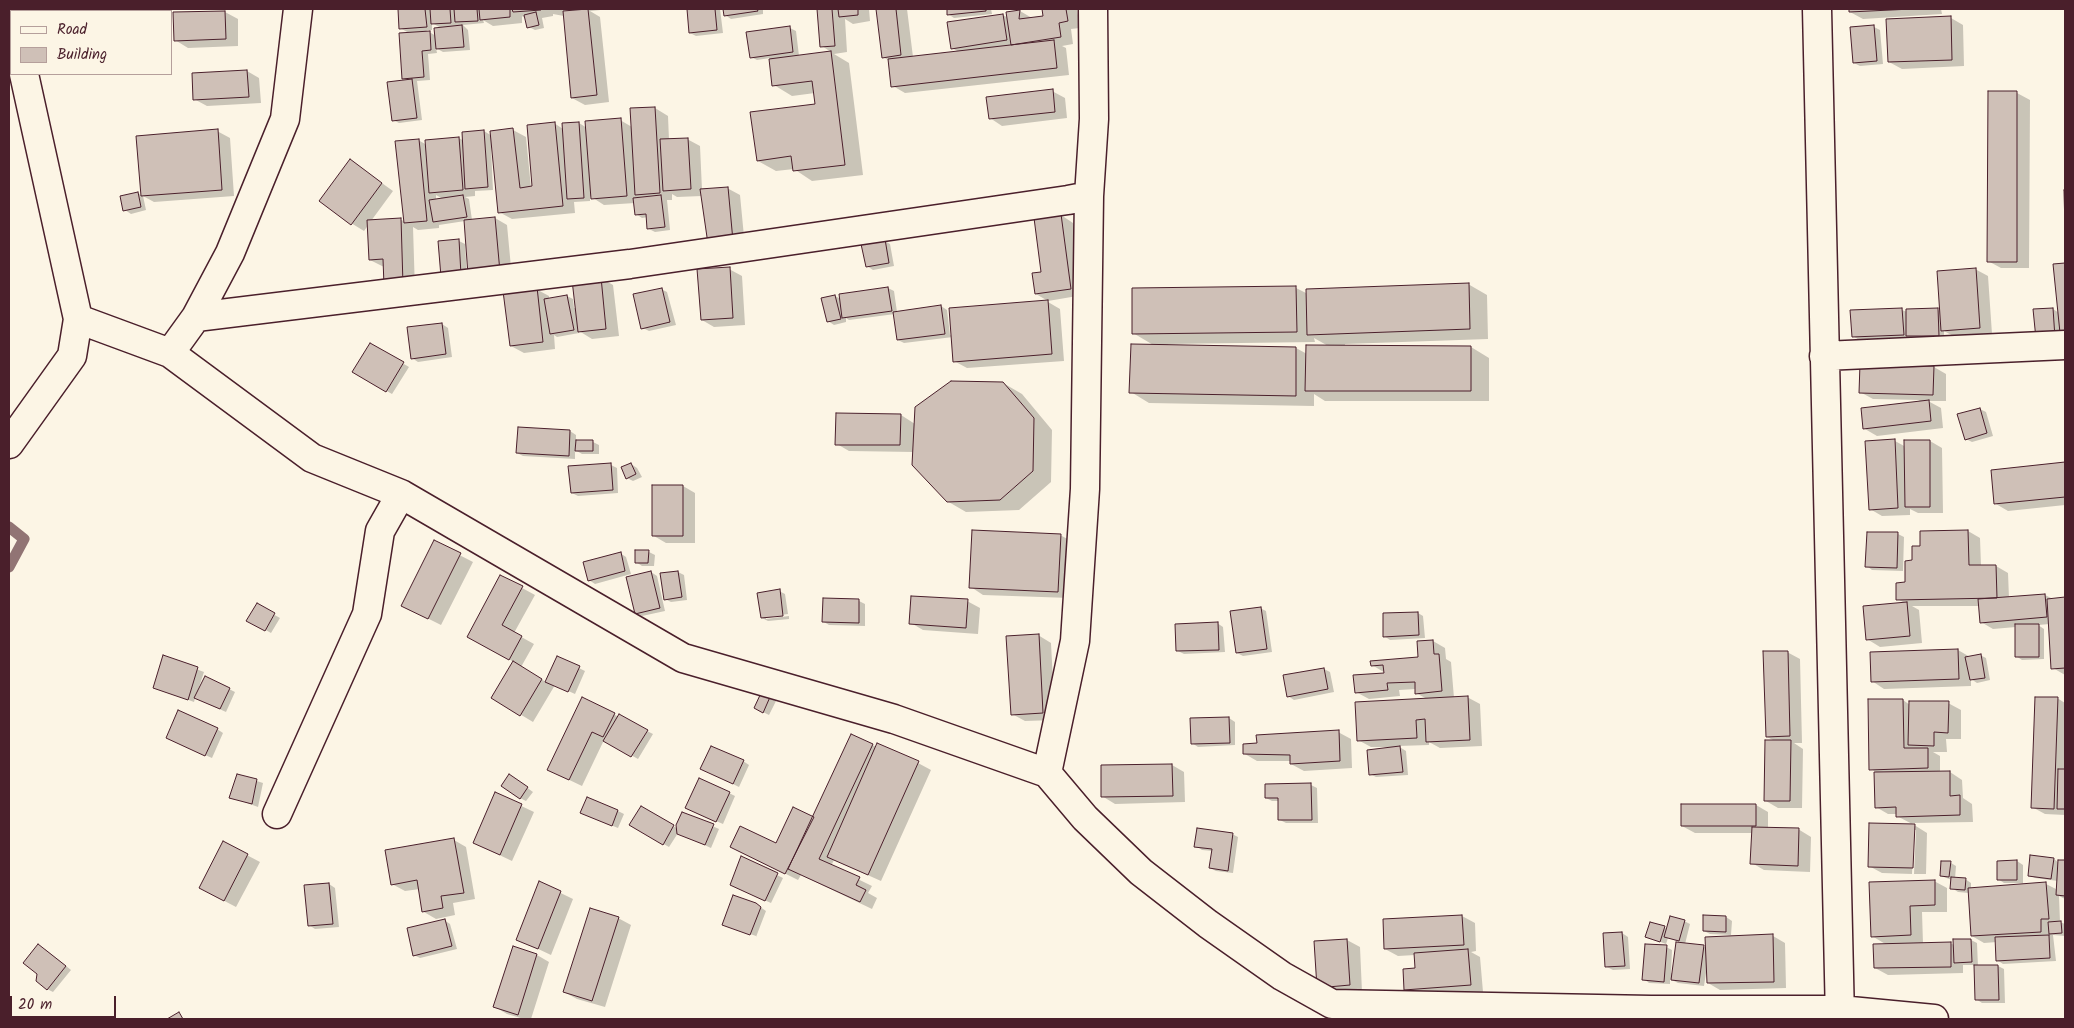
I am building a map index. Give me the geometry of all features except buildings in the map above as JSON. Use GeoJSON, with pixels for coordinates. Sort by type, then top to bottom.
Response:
{"type":"FeatureCollection","features":[{"type":"Feature","properties":{"kind":"street"},"geometry":{"type":"LineString","coordinates":[[170,353],[196,316],[230,252],[285,119],[298,9]]}},
{"type":"Feature","properties":{"kind":"street"},"geometry":{"type":"LineString","coordinates":[[1047,773],[1075,641],[1085,490],[1089,196],[1094,119],[1093,9]]}},
{"type":"Feature","properties":{"kind":"street"},"geometry":{"type":"LineString","coordinates":[[1817,9],[1840,1015]]}},
{"type":"Feature","properties":{"kind":"street"},"geometry":{"type":"LineString","coordinates":[[9,444],[72,356],[78,319],[24,75]]}},
{"type":"Feature","properties":{"kind":"street"},"geometry":{"type":"LineString","coordinates":[[196,316],[630,264],[1089,196]]}},
{"type":"Feature","properties":{"kind":"street"},"geometry":{"type":"LineString","coordinates":[[78,319],[170,353],[312,458],[401,494],[683,658],[894,719],[1047,773],[1085,818],[1141,872],[1208,924],[1282,976],[1332,1004],[1651,1010],[1934,1019]]}},
{"type":"Feature","properties":{"kind":"street"},"geometry":{"type":"LineString","coordinates":[[1824,356],[2065,345]]}},
{"type":"Feature","properties":{"kind":"street"},"geometry":{"type":"LineString","coordinates":[[277,814],[367,614],[380,531],[401,494]]}},
{"type":"Feature","properties":{"kind":"waterway"},"geometry":{"type":"LineString","coordinates":[[9,527],[24,539],[9,567]]}}]}
